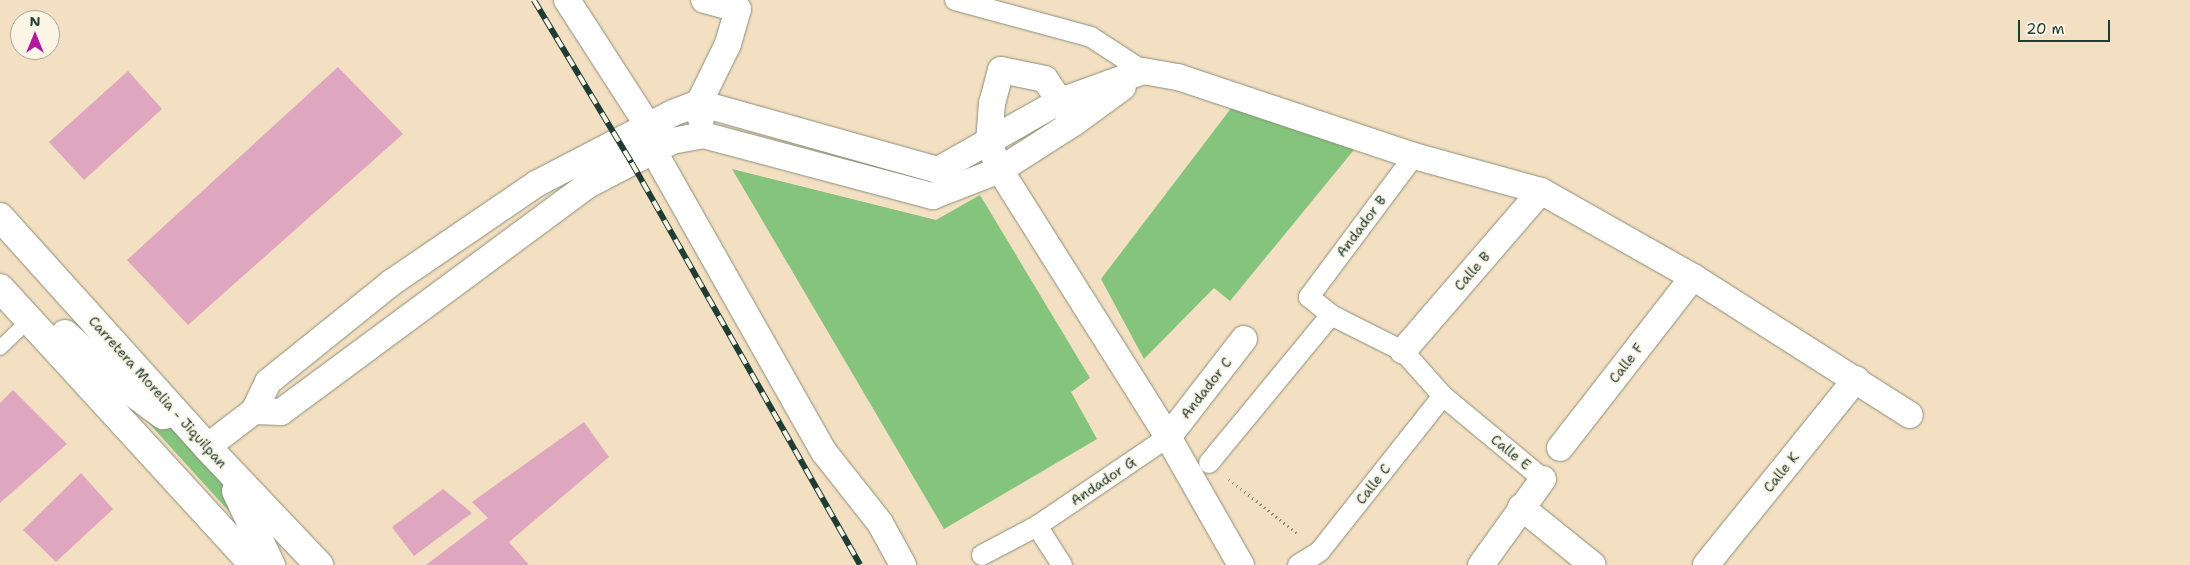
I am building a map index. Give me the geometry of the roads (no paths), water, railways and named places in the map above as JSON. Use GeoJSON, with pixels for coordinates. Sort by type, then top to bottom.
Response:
{"type":"FeatureCollection","features":[{"type":"Feature","properties":{"kind":"main road","name":"Carretera Morelia - Jiquilpan"},"geometry":{"type":"LineString","coordinates":[[0,217],[207,447],[319,565]]}},
{"type":"Feature","properties":{"kind":"main road"},"geometry":{"type":"LineString","coordinates":[[0,288],[254,565]]}},
{"type":"Feature","properties":{"kind":"main road"},"geometry":{"type":"LineString","coordinates":[[29,320],[46,322],[61,330],[116,380],[207,447],[246,508],[271,565]]}},
{"type":"Feature","properties":{"kind":"street"},"geometry":{"type":"LineString","coordinates":[[567,0],[647,124]]}},
{"type":"Feature","properties":{"kind":"street"},"geometry":{"type":"LineString","coordinates":[[703,135],[699,104],[728,44],[738,10],[704,0]]}},
{"type":"Feature","properties":{"kind":"street"},"geometry":{"type":"LineString","coordinates":[[955,0],[1092,37],[1143,71],[1178,77],[1414,156],[1541,191],[1693,277],[1910,415]]}},
{"type":"Feature","properties":{"kind":"street"},"geometry":{"type":"LineString","coordinates":[[1076,122],[1058,102],[1045,79],[1000,70],[992,103],[989,143],[1000,170],[1168,437],[1241,565]]}},
{"type":"Feature","properties":{"kind":"street"},"geometry":{"type":"LineString","coordinates":[[254,411],[281,412],[588,185],[672,141],[703,135],[933,196],[1000,170],[1076,122],[1143,71]]}},
{"type":"Feature","properties":{"kind":"street"},"geometry":{"type":"LineString","coordinates":[[207,447],[254,411],[268,382],[391,283],[536,184],[647,124],[699,104],[938,170],[989,143],[1058,102],[1143,71]]}},
{"type":"Feature","properties":{"kind":"street"},"geometry":{"type":"LineString","coordinates":[[653,150],[824,452],[880,523],[903,565]]}},
{"type":"Feature","properties":{"kind":"street","name":"Andador B"},"geometry":{"type":"LineString","coordinates":[[1331,314],[1309,297],[1414,156]]}},
{"type":"Feature","properties":{"kind":"street","name":"Calle B"},"geometry":{"type":"LineString","coordinates":[[1403,351],[1541,191]]}},
{"type":"Feature","properties":{"kind":"street","name":"Calle F"},"geometry":{"type":"LineString","coordinates":[[1560,448],[1693,277]]}},
{"type":"Feature","properties":{"kind":"street"},"geometry":{"type":"LineString","coordinates":[[1209,463],[1331,314],[1403,351]]}},
{"type":"Feature","properties":{"kind":"street","name":"Andador C"},"geometry":{"type":"LineString","coordinates":[[1168,437],[1244,338]]}},
{"type":"Feature","properties":{"kind":"street","name":"Calle E"},"geometry":{"type":"LineString","coordinates":[[1403,351],[1442,396],[1543,479],[1481,565]]}},
{"type":"Feature","properties":{"kind":"street","name":"Calle K"},"geometry":{"type":"LineString","coordinates":[[1706,565],[1856,379]]}},
{"type":"Feature","properties":{"kind":"street","name":"Calle C"},"geometry":{"type":"LineString","coordinates":[[1298,565],[1320,551],[1442,396]]}},
{"type":"Feature","properties":{"kind":"street","name":"Andador G"},"geometry":{"type":"LineString","coordinates":[[982,555],[1037,526],[1168,437]]}},
{"type":"Feature","properties":{"kind":"street"},"geometry":{"type":"LineString","coordinates":[[1521,507],[1593,565]]}},
{"type":"Feature","properties":{"kind":"street"},"geometry":{"type":"LineString","coordinates":[[1037,526],[1062,565]]}},
{"type":"Feature","properties":{"kind":"lane"},"geometry":{"type":"LineString","coordinates":[[0,348],[29,320]]}},
{"type":"Feature","properties":{"kind":"railway"},"geometry":{"type":"LineString","coordinates":[[534,0],[632,163],[860,565]]}}]}
